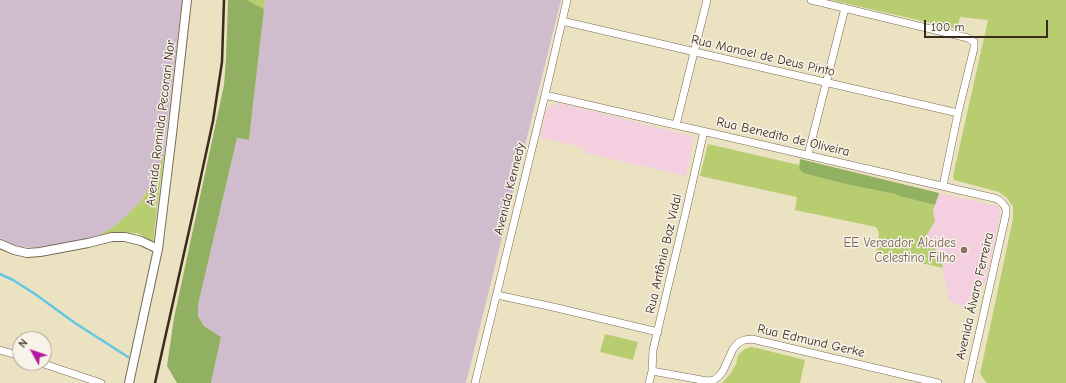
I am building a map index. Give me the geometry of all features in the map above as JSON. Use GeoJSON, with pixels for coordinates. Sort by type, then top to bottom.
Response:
{"type":"FeatureCollection","features":[{"type":"Feature","properties":{"kind":"street","name":"Avenida Romilda Pecorari Nor"},"geometry":{"type":"LineString","coordinates":[[129,383],[158,249],[172,142],[187,0]]}},
{"type":"Feature","properties":{"kind":"street","name":"Avenida Kennedy"},"geometry":{"type":"LineString","coordinates":[[475,383],[567,0]]}},
{"type":"Feature","properties":{"kind":"street"},"geometry":{"type":"LineString","coordinates":[[676,125],[707,0]]}},
{"type":"Feature","properties":{"kind":"street"},"geometry":{"type":"LineString","coordinates":[[811,0],[968,38],[974,42],[974,48],[958,113],[944,186]]}},
{"type":"Feature","properties":{"kind":"street"},"geometry":{"type":"LineString","coordinates":[[808,155],[845,8]]}},
{"type":"Feature","properties":{"kind":"street","name":"Rua Manoel de Deus Pinto"},"geometry":{"type":"LineString","coordinates":[[562,21],[958,113]]}},
{"type":"Feature","properties":{"kind":"street","name":"Rua Benedito de Oliveira"},"geometry":{"type":"LineString","coordinates":[[545,95],[994,198],[1003,204],[1006,208],[1006,214]]}},
{"type":"Feature","properties":{"kind":"street","name":"Rua Antônio Boz Vidal"},"geometry":{"type":"LineString","coordinates":[[649,383],[652,371],[653,350],[704,131]]}},
{"type":"Feature","properties":{"kind":"street","name":"Avenida Álvaro Ferreira"},"geometry":{"type":"LineString","coordinates":[[968,383],[1006,214]]}},
{"type":"Feature","properties":{"kind":"street"},"geometry":{"type":"LineString","coordinates":[[0,244],[14,250],[27,253],[125,237],[141,241],[158,249]]}},
{"type":"Feature","properties":{"kind":"street"},"geometry":{"type":"LineString","coordinates":[[497,295],[658,332]]}},
{"type":"Feature","properties":{"kind":"street","name":"Rua Edmund Gerke"},"geometry":{"type":"LineString","coordinates":[[652,371],[707,381],[714,380],[723,371],[733,349],[738,343],[744,340],[752,339],[938,383]]}},
{"type":"Feature","properties":{"kind":"street"},"geometry":{"type":"LineString","coordinates":[[0,350],[12,354]]}},
{"type":"Feature","properties":{"kind":"street"},"geometry":{"type":"LineString","coordinates":[[52,367],[101,383]]}},
{"type":"Feature","properties":{"kind":"shaded area"},"geometry":{"type":"Polygon","coordinates":[[[0,0],[182,0],[164,153],[154,180],[141,201],[112,228],[97,236],[84,240],[38,247],[24,247],[12,244],[0,238],[0,0]]]}},
{"type":"Feature","properties":{"kind":"shaded area"},"geometry":{"type":"Polygon","coordinates":[[[265,0],[561,0],[466,383],[211,383],[221,337],[204,326],[198,316],[198,305],[237,138],[249,140],[265,0]]]}},
{"type":"Feature","properties":{"kind":"shaded area"},"geometry":{"type":"Polygon","coordinates":[[[560,103],[691,136],[693,138],[693,142],[686,176],[585,153],[582,147],[540,138],[547,108],[554,104],[560,103]]]}},
{"type":"Feature","properties":{"kind":"shaded area","name":"EE Vereador Alcides Celestino Filho"},"geometry":{"type":"Polygon","coordinates":[[[939,193],[998,206],[1001,211],[986,281],[963,307],[953,303],[948,297],[942,262],[934,247],[924,240],[935,221],[933,210],[939,193]]]}},
{"type":"Feature","properties":{"kind":"green space"},"geometry":{"type":"Polygon","coordinates":[[[228,0],[247,0],[264,9],[249,140],[237,138],[198,305],[198,316],[204,326],[221,337],[211,383],[177,383],[167,366],[174,318],[224,85],[228,0]]]}},
{"type":"Feature","properties":{"kind":"green space"},"geometry":{"type":"Polygon","coordinates":[[[247,0],[265,0],[264,9],[247,0]]]}},
{"type":"Feature","properties":{"kind":"green space"},"geometry":{"type":"Polygon","coordinates":[[[831,0],[1066,0],[1066,383],[987,383],[980,374],[1013,219],[1013,207],[1007,198],[999,192],[954,180],[953,176],[988,20],[960,17],[957,29],[831,0]]]}},
{"type":"Feature","properties":{"kind":"green space"},"geometry":{"type":"Polygon","coordinates":[[[708,144],[799,165],[799,169],[803,173],[845,184],[895,194],[935,205],[933,210],[935,221],[924,240],[934,247],[942,262],[943,268],[876,253],[879,234],[876,227],[795,210],[797,197],[700,176],[708,144]]]}},
{"type":"Feature","properties":{"kind":"green space"},"geometry":{"type":"Polygon","coordinates":[[[164,153],[153,242],[137,233],[97,236],[112,228],[142,200],[154,180],[164,153]]]}},
{"type":"Feature","properties":{"kind":"green space"},"geometry":{"type":"Polygon","coordinates":[[[800,159],[939,193],[935,205],[895,194],[845,184],[803,173],[799,169],[800,159]]]}},
{"type":"Feature","properties":{"kind":"green space"},"geometry":{"type":"Polygon","coordinates":[[[605,334],[638,342],[633,360],[600,352],[605,334]]]}},
{"type":"Feature","properties":{"kind":"green space"},"geometry":{"type":"Polygon","coordinates":[[[751,347],[805,360],[800,383],[722,383],[731,373],[741,352],[751,347]]]}},
{"type":"Feature","properties":{"kind":"waterway"},"geometry":{"type":"LineString","coordinates":[[0,274],[13,280],[35,294],[75,323],[128,357]]}},
{"type":"Feature","properties":{"kind":"railway"},"geometry":{"type":"LineString","coordinates":[[155,383],[213,121],[222,62],[224,0]]}},
{"type":"Feature","properties":{"kind":"place","name":"EE Vereador Alcides Celestino Filho"},"geometry":{"type":"Point","coordinates":[964,250]}}]}
